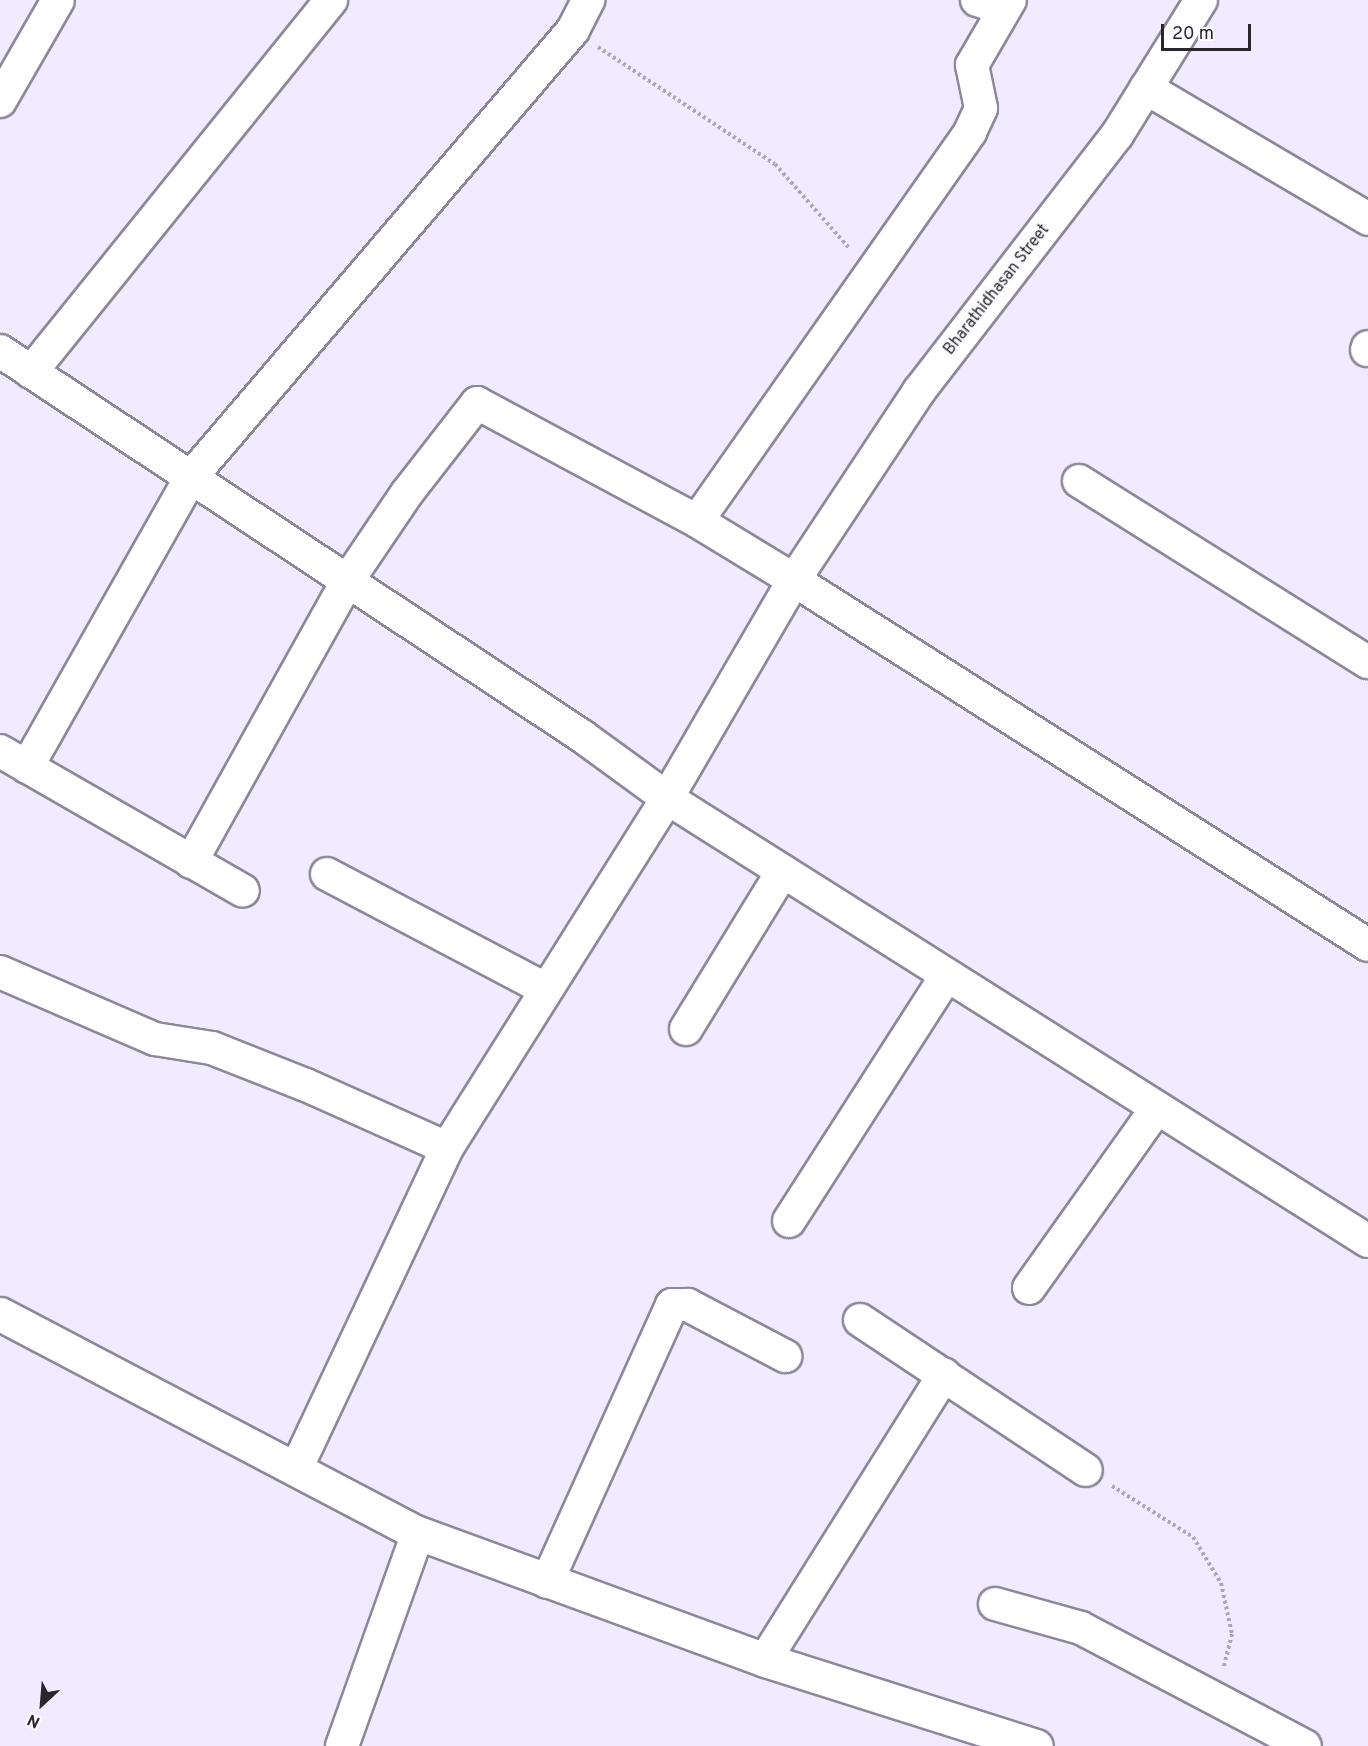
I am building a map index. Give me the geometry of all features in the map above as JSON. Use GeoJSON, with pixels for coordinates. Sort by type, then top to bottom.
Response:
{"type":"FeatureCollection","features":[{"type":"Feature","properties":{"kind":"street"},"geometry":{"type":"LineString","coordinates":[[0,100],[58,0]]}},
{"type":"Feature","properties":{"kind":"street"},"geometry":{"type":"LineString","coordinates":[[31,372],[331,0]]}},
{"type":"Feature","properties":{"kind":"street"},"geometry":{"type":"LineString","coordinates":[[27,767],[191,477],[573,30],[588,0]]}},
{"type":"Feature","properties":{"kind":"street","name":"Bharathidhasan Street"},"geometry":{"type":"LineString","coordinates":[[296,1469],[447,1148],[667,798],[794,580],[919,391],[1117,135],[1202,0]]}},
{"type":"Feature","properties":{"kind":"street"},"geometry":{"type":"LineString","coordinates":[[697,521],[874,272],[977,120],[981,108],[972,65],[997,3]]}},
{"type":"Feature","properties":{"kind":"street"},"geometry":{"type":"LineString","coordinates":[[1146,88],[1368,219]]}},
{"type":"Feature","properties":{"kind":"street"},"geometry":{"type":"LineString","coordinates":[[0,351],[346,583],[582,736],[667,798],[1368,1240]]}},
{"type":"Feature","properties":{"kind":"street"},"geometry":{"type":"LineString","coordinates":[[191,862],[346,583],[407,493],[477,403],[697,521],[794,580],[1368,945]]}},
{"type":"Feature","properties":{"kind":"street"},"geometry":{"type":"LineString","coordinates":[[1079,481],[1368,662]]}},
{"type":"Feature","properties":{"kind":"street"},"geometry":{"type":"LineString","coordinates":[[0,751],[243,891]]}},
{"type":"Feature","properties":{"kind":"street"},"geometry":{"type":"LineString","coordinates":[[686,1029],[783,872]]}},
{"type":"Feature","properties":{"kind":"street"},"geometry":{"type":"LineString","coordinates":[[327,874],[545,989]]}},
{"type":"Feature","properties":{"kind":"street"},"geometry":{"type":"LineString","coordinates":[[0,972],[154,1039],[212,1048],[306,1085],[447,1148]]}},
{"type":"Feature","properties":{"kind":"street"},"geometry":{"type":"LineString","coordinates":[[789,1221],[947,975]]}},
{"type":"Feature","properties":{"kind":"street"},"geometry":{"type":"LineString","coordinates":[[1029,1288],[1157,1108]]}},
{"type":"Feature","properties":{"kind":"street"},"geometry":{"type":"LineString","coordinates":[[547,1582],[672,1305],[688,1305],[785,1356]]}},
{"type":"Feature","properties":{"kind":"street"},"geometry":{"type":"LineString","coordinates":[[0,1314],[418,1533],[765,1660],[1036,1746]]}},
{"type":"Feature","properties":{"kind":"street"},"geometry":{"type":"LineString","coordinates":[[860,1320],[1086,1470]]}},
{"type":"Feature","properties":{"kind":"street"},"geometry":{"type":"LineString","coordinates":[[765,1660],[944,1375]]}},
{"type":"Feature","properties":{"kind":"street"},"geometry":{"type":"LineString","coordinates":[[342,1746],[418,1533]]}},
{"type":"Feature","properties":{"kind":"street"},"geometry":{"type":"LineString","coordinates":[[994,1604],[1081,1628],[1305,1746]]}},
{"type":"Feature","properties":{"kind":"path"},"geometry":{"type":"LineString","coordinates":[[573,30],[776,164],[833,234],[874,272]]}},
{"type":"Feature","properties":{"kind":"path"},"geometry":{"type":"LineString","coordinates":[[1086,1470],[1193,1537],[1221,1583],[1232,1634],[1216,1699]]}}]}
